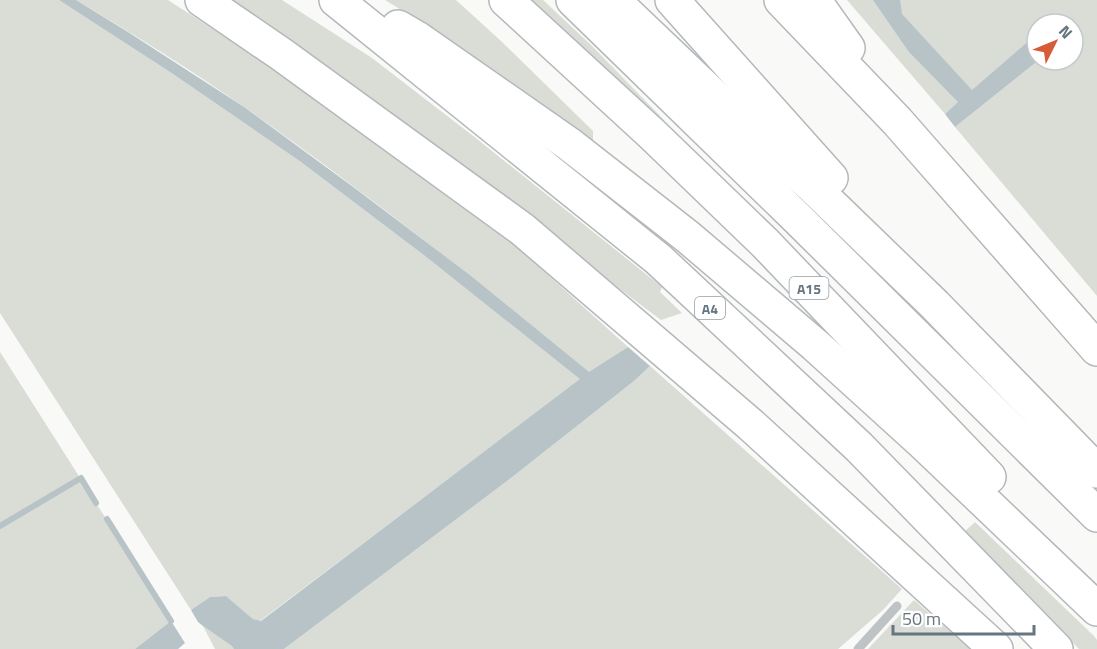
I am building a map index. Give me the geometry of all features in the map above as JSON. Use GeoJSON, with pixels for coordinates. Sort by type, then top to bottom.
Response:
{"type":"FeatureCollection","features":[{"type":"Feature","properties":{"kind":"highway"},"geometry":{"type":"LineString","coordinates":[[202,0],[281,54],[522,230],[751,425],[996,649]]}},
{"type":"Feature","properties":{"kind":"highway","name":"A4"},"geometry":{"type":"LineString","coordinates":[[336,0],[658,259],[859,447],[1056,649]]}},
{"type":"Feature","properties":{"kind":"highway","name":"A4"},"geometry":{"type":"LineString","coordinates":[[350,0],[427,45],[569,144],[688,237],[815,345],[923,443],[1097,609]]}},
{"type":"Feature","properties":{"kind":"highway","name":"A15"},"geometry":{"type":"LineString","coordinates":[[506,0],[653,135],[765,243],[1097,591]]}},
{"type":"Feature","properties":{"kind":"highway","name":"A15"},"geometry":{"type":"LineString","coordinates":[[573,0],[774,195],[1097,515]]}},
{"type":"Feature","properties":{"kind":"highway"},"geometry":{"type":"LineString","coordinates":[[613,0],[758,138],[812,186],[935,305],[1097,471]]}},
{"type":"Feature","properties":{"kind":"highway"},"geometry":{"type":"LineString","coordinates":[[672,0],[833,181],[935,305]]}},
{"type":"Feature","properties":{"kind":"highway"},"geometry":{"type":"LineString","coordinates":[[782,0],[911,137],[1097,349]]}},
{"type":"Feature","properties":{"kind":"highway"},"geometry":{"type":"LineString","coordinates":[[814,0],[911,137]]}},
{"type":"Feature","properties":{"kind":"lane"},"geometry":{"type":"LineString","coordinates":[[858,649],[897,606]]}},
{"type":"Feature","properties":{"kind":"shaded area"},"geometry":{"type":"Polygon","coordinates":[[[0,0],[59,0],[173,74],[301,162],[581,379],[260,621],[253,619],[226,596],[210,597],[191,610],[0,313],[0,0]]]}},
{"type":"Feature","properties":{"kind":"shaded area"},"geometry":{"type":"Polygon","coordinates":[[[59,0],[76,0],[244,107],[471,276],[589,372],[628,347],[650,366],[511,478],[284,649],[234,649],[198,622],[191,610],[210,597],[226,596],[253,619],[261,621],[580,379],[425,256],[301,162],[173,74],[59,0]]]}},
{"type":"Feature","properties":{"kind":"shaded area"},"geometry":{"type":"Polygon","coordinates":[[[76,0],[168,0],[347,116],[478,212],[628,347],[589,373],[505,304],[288,138],[182,65],[76,0]]]}},
{"type":"Feature","properties":{"kind":"shaded area"},"geometry":{"type":"Polygon","coordinates":[[[219,0],[282,0],[372,58],[662,287],[660,292],[682,313],[661,320],[555,240],[219,0]]]}},
{"type":"Feature","properties":{"kind":"shaded area"},"geometry":{"type":"Polygon","coordinates":[[[385,0],[456,0],[593,131],[593,143],[411,16],[385,0]]]}},
{"type":"Feature","properties":{"kind":"shaded area"},"geometry":{"type":"Polygon","coordinates":[[[519,0],[543,0],[590,44],[666,122],[578,55],[519,0]]]}},
{"type":"Feature","properties":{"kind":"shaded area"},"geometry":{"type":"Polygon","coordinates":[[[847,0],[1097,0],[1097,296],[955,127],[1025,71],[1085,72],[1085,12],[1025,12],[1025,44],[945,114],[847,0]]]}},
{"type":"Feature","properties":{"kind":"shaded area"},"geometry":{"type":"Polygon","coordinates":[[[873,0],[900,0],[902,14],[972,90],[1025,44],[1025,71],[955,127],[945,114],[958,102],[909,52],[873,0]]]}},
{"type":"Feature","properties":{"kind":"shaded area"},"geometry":{"type":"Polygon","coordinates":[[[0,352],[171,621],[135,649],[0,649],[0,352]]]}},
{"type":"Feature","properties":{"kind":"shaded area"},"geometry":{"type":"Polygon","coordinates":[[[650,366],[902,589],[883,610],[838,649],[284,649],[511,478],[650,366]]]}},
{"type":"Feature","properties":{"kind":"shaded area"},"geometry":{"type":"Polygon","coordinates":[[[975,522],[1094,636],[1097,640],[1097,649],[1079,649],[964,532],[975,522]]]}},
{"type":"Feature","properties":{"kind":"shaded area"},"geometry":{"type":"Polygon","coordinates":[[[914,600],[970,649],[868,649],[914,600]]]}},
{"type":"Feature","properties":{"kind":"shaded area"},"geometry":{"type":"Polygon","coordinates":[[[171,621],[185,643],[178,649],[135,649],[171,621]]]}},
{"type":"Feature","properties":{"kind":"shaded area"},"geometry":{"type":"Polygon","coordinates":[[[203,626],[233,646],[234,649],[215,649],[203,626]]]}},
{"type":"Feature","properties":{"kind":"waterway"},"geometry":{"type":"LineString","coordinates":[[0,526],[81,478],[96,503]]}},
{"type":"Feature","properties":{"kind":"waterway"},"geometry":{"type":"LineString","coordinates":[[107,519],[171,621]]}}]}
